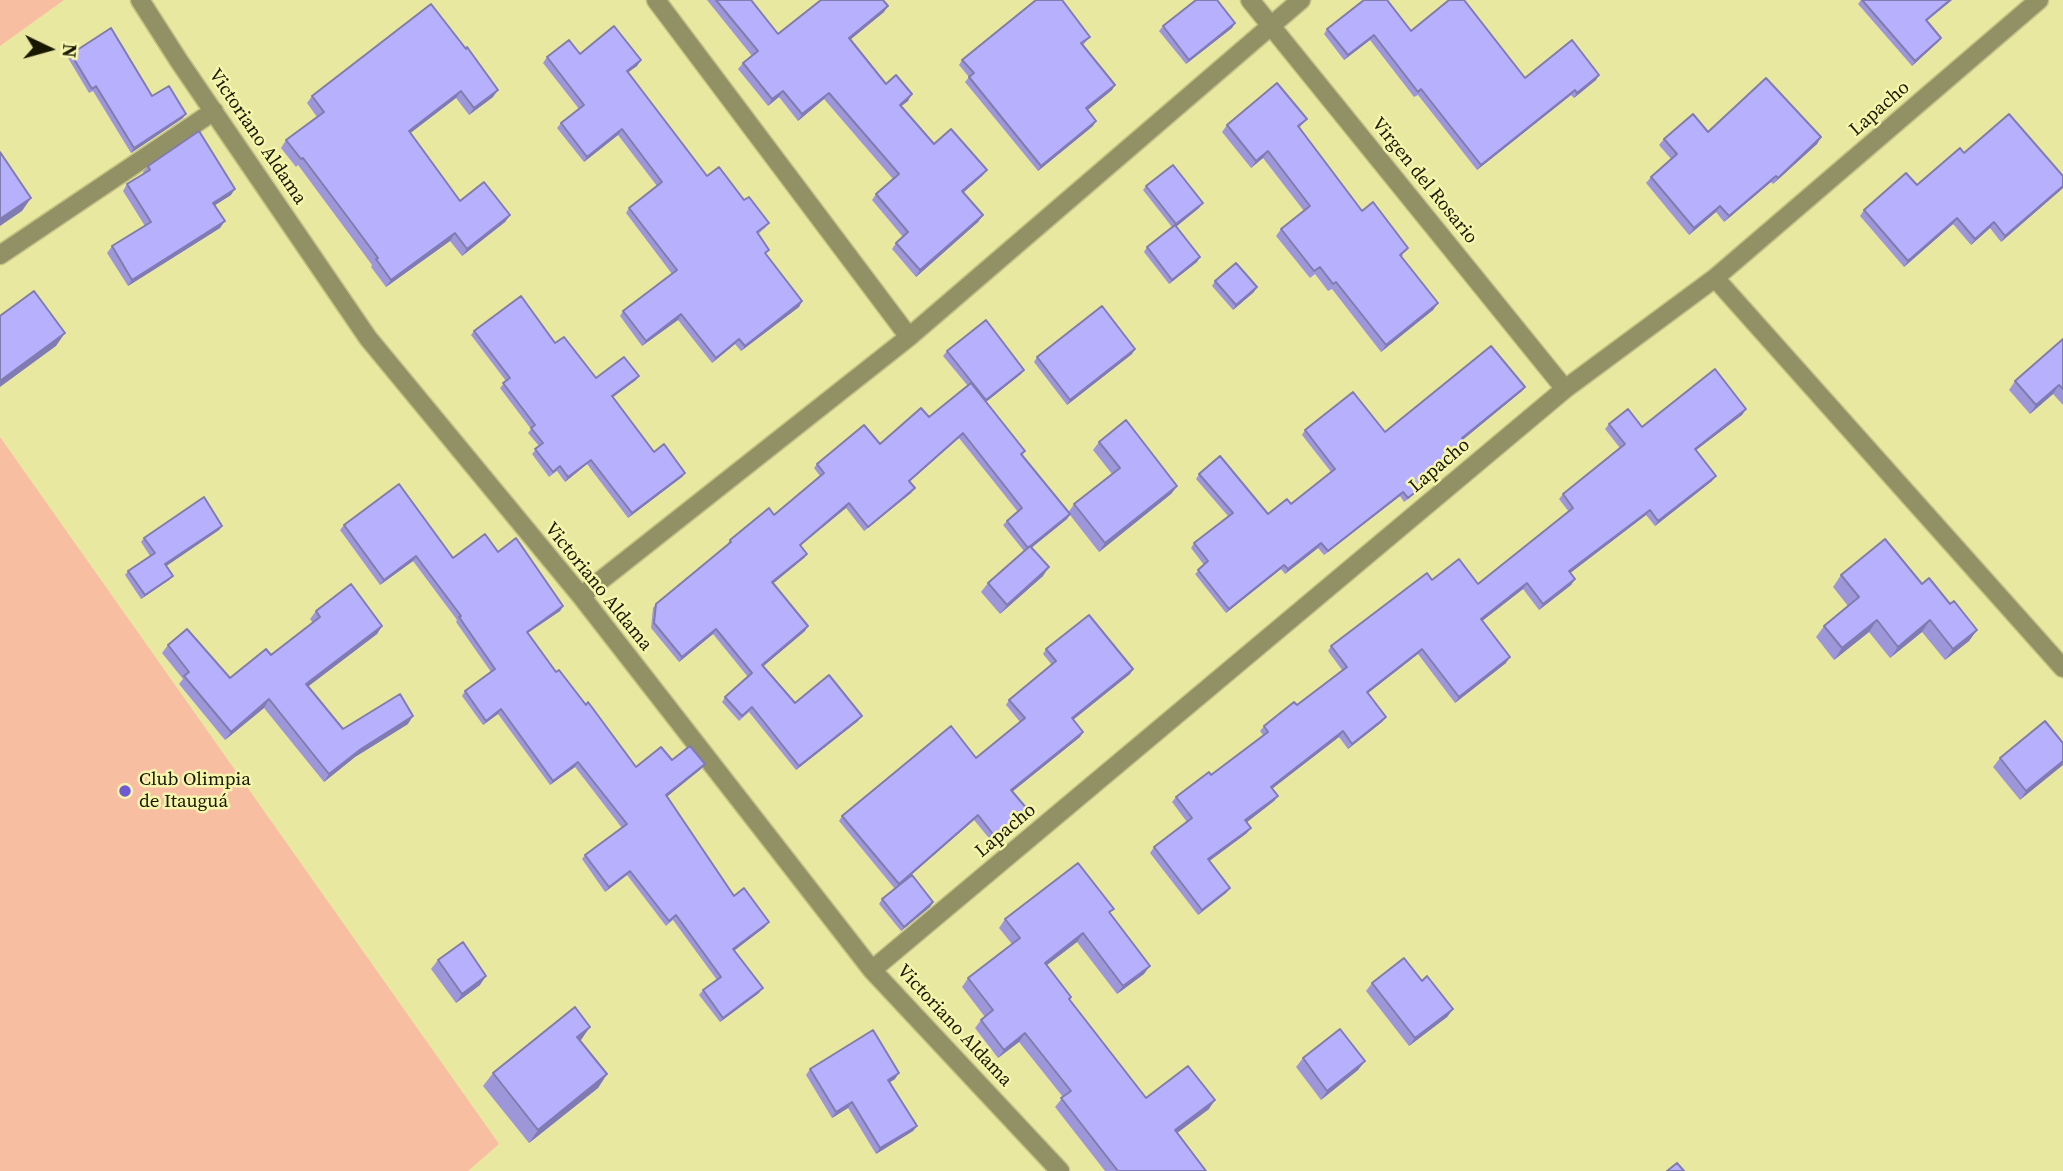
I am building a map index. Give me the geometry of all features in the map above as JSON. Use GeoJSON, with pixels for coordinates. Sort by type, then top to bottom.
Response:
{"type":"FeatureCollection","features":[{"type":"Feature","properties":{"kind":"street","name":"Victoriano Aldama"},"geometry":{"type":"LineString","coordinates":[[140,0],[368,338],[580,596],[872,970],[1060,1171]]}},
{"type":"Feature","properties":{"kind":"street"},"geometry":{"type":"LineString","coordinates":[[656,0],[909,337]]}},
{"type":"Feature","properties":{"kind":"street","name":"Virgen del Rosario"},"geometry":{"type":"LineString","coordinates":[[1250,0],[1565,389]]}},
{"type":"Feature","properties":{"kind":"street"},"geometry":{"type":"LineString","coordinates":[[580,596],[909,337],[1301,0]]}},
{"type":"Feature","properties":{"kind":"street","name":"Lapacho"},"geometry":{"type":"LineString","coordinates":[[872,970],[1565,389],[1715,278],[2039,0]]}},
{"type":"Feature","properties":{"kind":"street"},"geometry":{"type":"LineString","coordinates":[[0,255],[214,111]]}},
{"type":"Feature","properties":{"kind":"street"},"geometry":{"type":"LineString","coordinates":[[1715,278],[2063,668]]}},
{"type":"Feature","properties":{"kind":"shaded area"},"geometry":{"type":"Polygon","coordinates":[[[0,0],[64,0],[0,46],[0,0]]]}},
{"type":"Feature","properties":{"kind":"shaded area","name":"Club Olimpia de Itauguá"},"geometry":{"type":"Polygon","coordinates":[[[0,437],[499,1144],[468,1171],[0,1171],[0,437]]]}},
{"type":"Feature","properties":{"kind":"building"},"geometry":{"type":"Polygon","coordinates":[[[716,0],[751,0],[778,34],[821,0],[883,0],[888,6],[849,38],[886,84],[896,75],[912,94],[900,105],[934,144],[951,129],[987,170],[962,191],[983,215],[920,270],[896,243],[908,232],[876,194],[899,174],[829,93],[802,114],[783,91],[772,99],[743,63],[758,51],[716,0]]]}},
{"type":"Feature","properties":{"kind":"building"},"geometry":{"type":"Polygon","coordinates":[[[1036,0],[1062,0],[1090,37],[1081,43],[1115,85],[1086,108],[1096,121],[1041,166],[969,77],[974,73],[962,60],[1036,0]]]}},
{"type":"Feature","properties":{"kind":"building"},"geometry":{"type":"Polygon","coordinates":[[[1196,0],[1217,0],[1235,23],[1189,60],[1163,26],[1196,0]]]}},
{"type":"Feature","properties":{"kind":"building"},"geometry":{"type":"Polygon","coordinates":[[[1364,0],[1387,0],[1411,31],[1449,0],[1464,0],[1525,78],[1572,40],[1599,75],[1577,93],[1575,90],[1481,165],[1421,89],[1418,92],[1374,35],[1348,55],[1327,29],[1364,0]]]}},
{"type":"Feature","properties":{"kind":"building"},"geometry":{"type":"Polygon","coordinates":[[[1862,0],[1950,0],[1926,20],[1941,38],[1915,61],[1862,0]]]}},
{"type":"Feature","properties":{"kind":"building"},"geometry":{"type":"Polygon","coordinates":[[[431,4],[498,90],[474,108],[461,91],[409,131],[460,201],[484,182],[510,215],[467,249],[455,233],[391,280],[346,215],[286,140],[324,112],[312,96],[431,4]]]}},
{"type":"Feature","properties":{"kind":"building"},"geometry":{"type":"Polygon","coordinates":[[[614,26],[641,60],[627,71],[707,176],[719,167],[744,200],[749,197],[769,223],[757,232],[769,250],[765,253],[802,301],[745,346],[739,339],[716,358],[681,314],[646,341],[623,311],[677,270],[629,208],[662,182],[622,129],[587,157],[561,123],[584,105],[547,57],[569,40],[580,54],[614,26]]]}},
{"type":"Feature","properties":{"kind":"building"},"geometry":{"type":"Polygon","coordinates":[[[111,28],[152,96],[169,86],[186,114],[134,148],[96,86],[92,89],[71,54],[111,28]]]}},
{"type":"Feature","properties":{"kind":"building"},"geometry":{"type":"Polygon","coordinates":[[[1766,78],[1821,137],[1778,178],[1776,176],[1729,216],[1720,206],[1694,228],[1651,177],[1677,154],[1664,139],[1693,114],[1708,132],[1766,78]]]}},
{"type":"Feature","properties":{"kind":"building"},"geometry":{"type":"Polygon","coordinates":[[[1277,83],[1307,119],[1298,126],[1362,211],[1373,202],[1408,248],[1400,255],[1438,303],[1386,345],[1336,282],[1333,284],[1320,267],[1314,271],[1281,229],[1310,206],[1268,151],[1256,161],[1227,125],[1277,83]]]}},
{"type":"Feature","properties":{"kind":"building"},"geometry":{"type":"Polygon","coordinates":[[[2009,114],[2063,176],[2063,186],[2005,236],[1994,222],[1975,239],[1957,218],[1908,261],[1864,210],[1906,173],[1917,185],[1960,148],[1964,153],[2009,114]]]}},
{"type":"Feature","properties":{"kind":"building"},"geometry":{"type":"Polygon","coordinates":[[[199,131],[235,189],[213,203],[225,221],[132,280],[112,246],[151,222],[127,184],[150,170],[148,166],[199,131]]]}},
{"type":"Feature","properties":{"kind":"building"},"geometry":{"type":"Polygon","coordinates":[[[0,152],[31,198],[0,219],[0,152]]]}},
{"type":"Feature","properties":{"kind":"building"},"geometry":{"type":"Polygon","coordinates":[[[1173,165],[1203,203],[1176,224],[1146,186],[1173,165]]]}},
{"type":"Feature","properties":{"kind":"building"},"geometry":{"type":"Polygon","coordinates":[[[1175,225],[1200,257],[1172,280],[1147,247],[1175,225]]]}},
{"type":"Feature","properties":{"kind":"building"},"geometry":{"type":"Polygon","coordinates":[[[1236,263],[1257,287],[1236,305],[1215,281],[1236,263]]]}},
{"type":"Feature","properties":{"kind":"building"},"geometry":{"type":"Polygon","coordinates":[[[34,291],[65,333],[0,381],[0,316],[34,291]]]}},
{"type":"Feature","properties":{"kind":"building"},"geometry":{"type":"Polygon","coordinates":[[[521,296],[555,343],[564,337],[596,378],[624,357],[639,376],[612,396],[654,452],[664,444],[685,473],[632,513],[591,460],[568,477],[560,466],[553,472],[535,449],[543,443],[531,428],[535,425],[503,383],[510,378],[474,331],[521,296]]]}},
{"type":"Feature","properties":{"kind":"building"},"geometry":{"type":"Polygon","coordinates":[[[1102,306],[1135,349],[1070,400],[1037,357],[1102,306]]]}},
{"type":"Feature","properties":{"kind":"building"},"geometry":{"type":"Polygon","coordinates":[[[986,320],[1024,370],[986,400],[947,351],[986,320]]]}},
{"type":"Feature","properties":{"kind":"building"},"geometry":{"type":"Polygon","coordinates":[[[2063,339],[2063,389],[2059,385],[2036,405],[2015,381],[2063,339]]]}},
{"type":"Feature","properties":{"kind":"building"},"geometry":{"type":"Polygon","coordinates":[[[1491,346],[1525,387],[1462,438],[1469,447],[1408,498],[1403,492],[1328,551],[1321,543],[1288,569],[1284,565],[1229,609],[1198,570],[1208,561],[1194,543],[1233,513],[1199,474],[1220,456],[1268,514],[1287,499],[1291,504],[1335,469],[1305,430],[1353,392],[1385,432],[1491,346]]]}},
{"type":"Feature","properties":{"kind":"building"},"geometry":{"type":"Polygon","coordinates":[[[1715,369],[1746,409],[1695,449],[1716,476],[1658,521],[1650,510],[1569,571],[1575,579],[1543,604],[1527,583],[1481,619],[1510,657],[1459,697],[1422,649],[1367,692],[1386,717],[1352,744],[1343,731],[1271,787],[1278,796],[1245,820],[1251,828],[1208,859],[1230,888],[1202,910],[1154,847],[1192,818],[1176,797],[1209,772],[1211,775],[1268,732],[1264,726],[1294,702],[1297,705],[1347,667],[1331,646],[1427,573],[1432,580],[1459,559],[1478,584],[1573,508],[1563,494],[1625,444],[1609,424],[1628,409],[1642,427],[1715,369]]]}},
{"type":"Feature","properties":{"kind":"building"},"geometry":{"type":"Polygon","coordinates":[[[971,383],[1025,451],[1021,454],[1070,514],[1028,548],[1007,521],[1022,508],[963,433],[909,481],[915,488],[868,527],[849,503],[800,545],[807,554],[772,582],[808,626],[762,665],[795,703],[829,675],[862,716],[799,766],[752,707],[742,716],[725,697],[752,673],[716,629],[682,657],[654,623],[656,604],[769,508],[774,515],[824,473],[817,464],[864,425],[880,444],[921,408],[929,417],[971,383]]]}},
{"type":"Feature","properties":{"kind":"building"},"geometry":{"type":"Polygon","coordinates":[[[1126,420],[1177,486],[1105,543],[1074,504],[1120,468],[1099,442],[1126,420]]]}},
{"type":"Feature","properties":{"kind":"building"},"geometry":{"type":"Polygon","coordinates":[[[399,484],[453,558],[485,534],[498,552],[516,538],[563,606],[527,632],[556,672],[559,670],[586,705],[588,702],[636,767],[661,747],[672,760],[690,746],[705,764],[666,795],[734,896],[744,888],[769,922],[733,949],[763,988],[723,1018],[703,990],[721,977],[676,915],[669,921],[630,871],[609,887],[585,855],[627,824],[578,762],[553,781],[501,709],[486,721],[465,691],[495,669],[459,617],[461,616],[416,556],[384,580],[344,525],[399,484]]]}},
{"type":"Feature","properties":{"kind":"building"},"geometry":{"type":"Polygon","coordinates":[[[204,497],[222,526],[165,564],[173,576],[145,595],[128,571],[155,553],[144,538],[204,497]]]}},
{"type":"Feature","properties":{"kind":"building"},"geometry":{"type":"Polygon","coordinates":[[[1885,539],[1922,584],[1929,578],[1950,604],[1954,601],[1977,630],[1953,649],[1930,620],[1898,647],[1877,620],[1842,648],[1824,626],[1859,597],[1841,575],[1885,539]]]}},
{"type":"Feature","properties":{"kind":"building"},"geometry":{"type":"Polygon","coordinates":[[[1030,546],[1049,567],[1007,605],[988,583],[1030,546]]]}},
{"type":"Feature","properties":{"kind":"building"},"geometry":{"type":"Polygon","coordinates":[[[351,584],[382,626],[306,684],[343,729],[400,694],[413,716],[361,749],[329,774],[269,699],[231,732],[184,676],[189,672],[168,645],[187,629],[230,678],[266,649],[271,655],[320,617],[316,611],[351,584]]]}},
{"type":"Feature","properties":{"kind":"building"},"geometry":{"type":"Polygon","coordinates":[[[1089,615],[1133,669],[1072,718],[1083,732],[1011,790],[1028,810],[996,838],[978,815],[899,884],[842,816],[951,726],[976,758],[1025,718],[1009,700],[1056,661],[1046,649],[1089,615]]]}},
{"type":"Feature","properties":{"kind":"building"},"geometry":{"type":"Polygon","coordinates":[[[2045,721],[2063,743],[2063,761],[2026,791],[2000,758],[2045,721]]]}},
{"type":"Feature","properties":{"kind":"building"},"geometry":{"type":"Polygon","coordinates":[[[1078,863],[1114,909],[1109,912],[1150,966],[1123,986],[1083,933],[1045,963],[1071,997],[1069,999],[1146,1098],[1188,1066],[1215,1100],[1175,1130],[1206,1171],[1118,1171],[1061,1098],[1071,1091],[1025,1033],[1004,1050],[981,1020],[993,1010],[968,978],[1020,938],[1005,919],[1078,863]]]}},
{"type":"Feature","properties":{"kind":"building"},"geometry":{"type":"Polygon","coordinates":[[[912,875],[933,902],[904,927],[882,899],[912,875]]]}},
{"type":"Feature","properties":{"kind":"building"},"geometry":{"type":"Polygon","coordinates":[[[463,942],[486,976],[462,994],[438,960],[463,942]]]}},
{"type":"Feature","properties":{"kind":"building"},"geometry":{"type":"Polygon","coordinates":[[[1404,958],[1422,981],[1427,976],[1453,1009],[1415,1038],[1372,983],[1404,958]]]}},
{"type":"Feature","properties":{"kind":"building"},"geometry":{"type":"Polygon","coordinates":[[[575,1007],[590,1027],[577,1037],[607,1074],[538,1130],[493,1073],[575,1007]]]}},
{"type":"Feature","properties":{"kind":"building"},"geometry":{"type":"Polygon","coordinates":[[[1340,1029],[1365,1061],[1327,1091],[1303,1058],[1340,1029]]]}},
{"type":"Feature","properties":{"kind":"building"},"geometry":{"type":"Polygon","coordinates":[[[873,1030],[899,1073],[888,1080],[917,1126],[880,1148],[852,1102],[836,1112],[810,1069],[873,1030]]]}},
{"type":"Feature","properties":{"kind":"building"},"geometry":{"type":"Polygon","coordinates":[[[1677,1163],[1684,1171],[1667,1171],[1677,1163]]]}},
{"type":"Feature","properties":{"kind":"place","name":"Club Olimpia de Itauguá"},"geometry":{"type":"Point","coordinates":[125,791]}}]}
